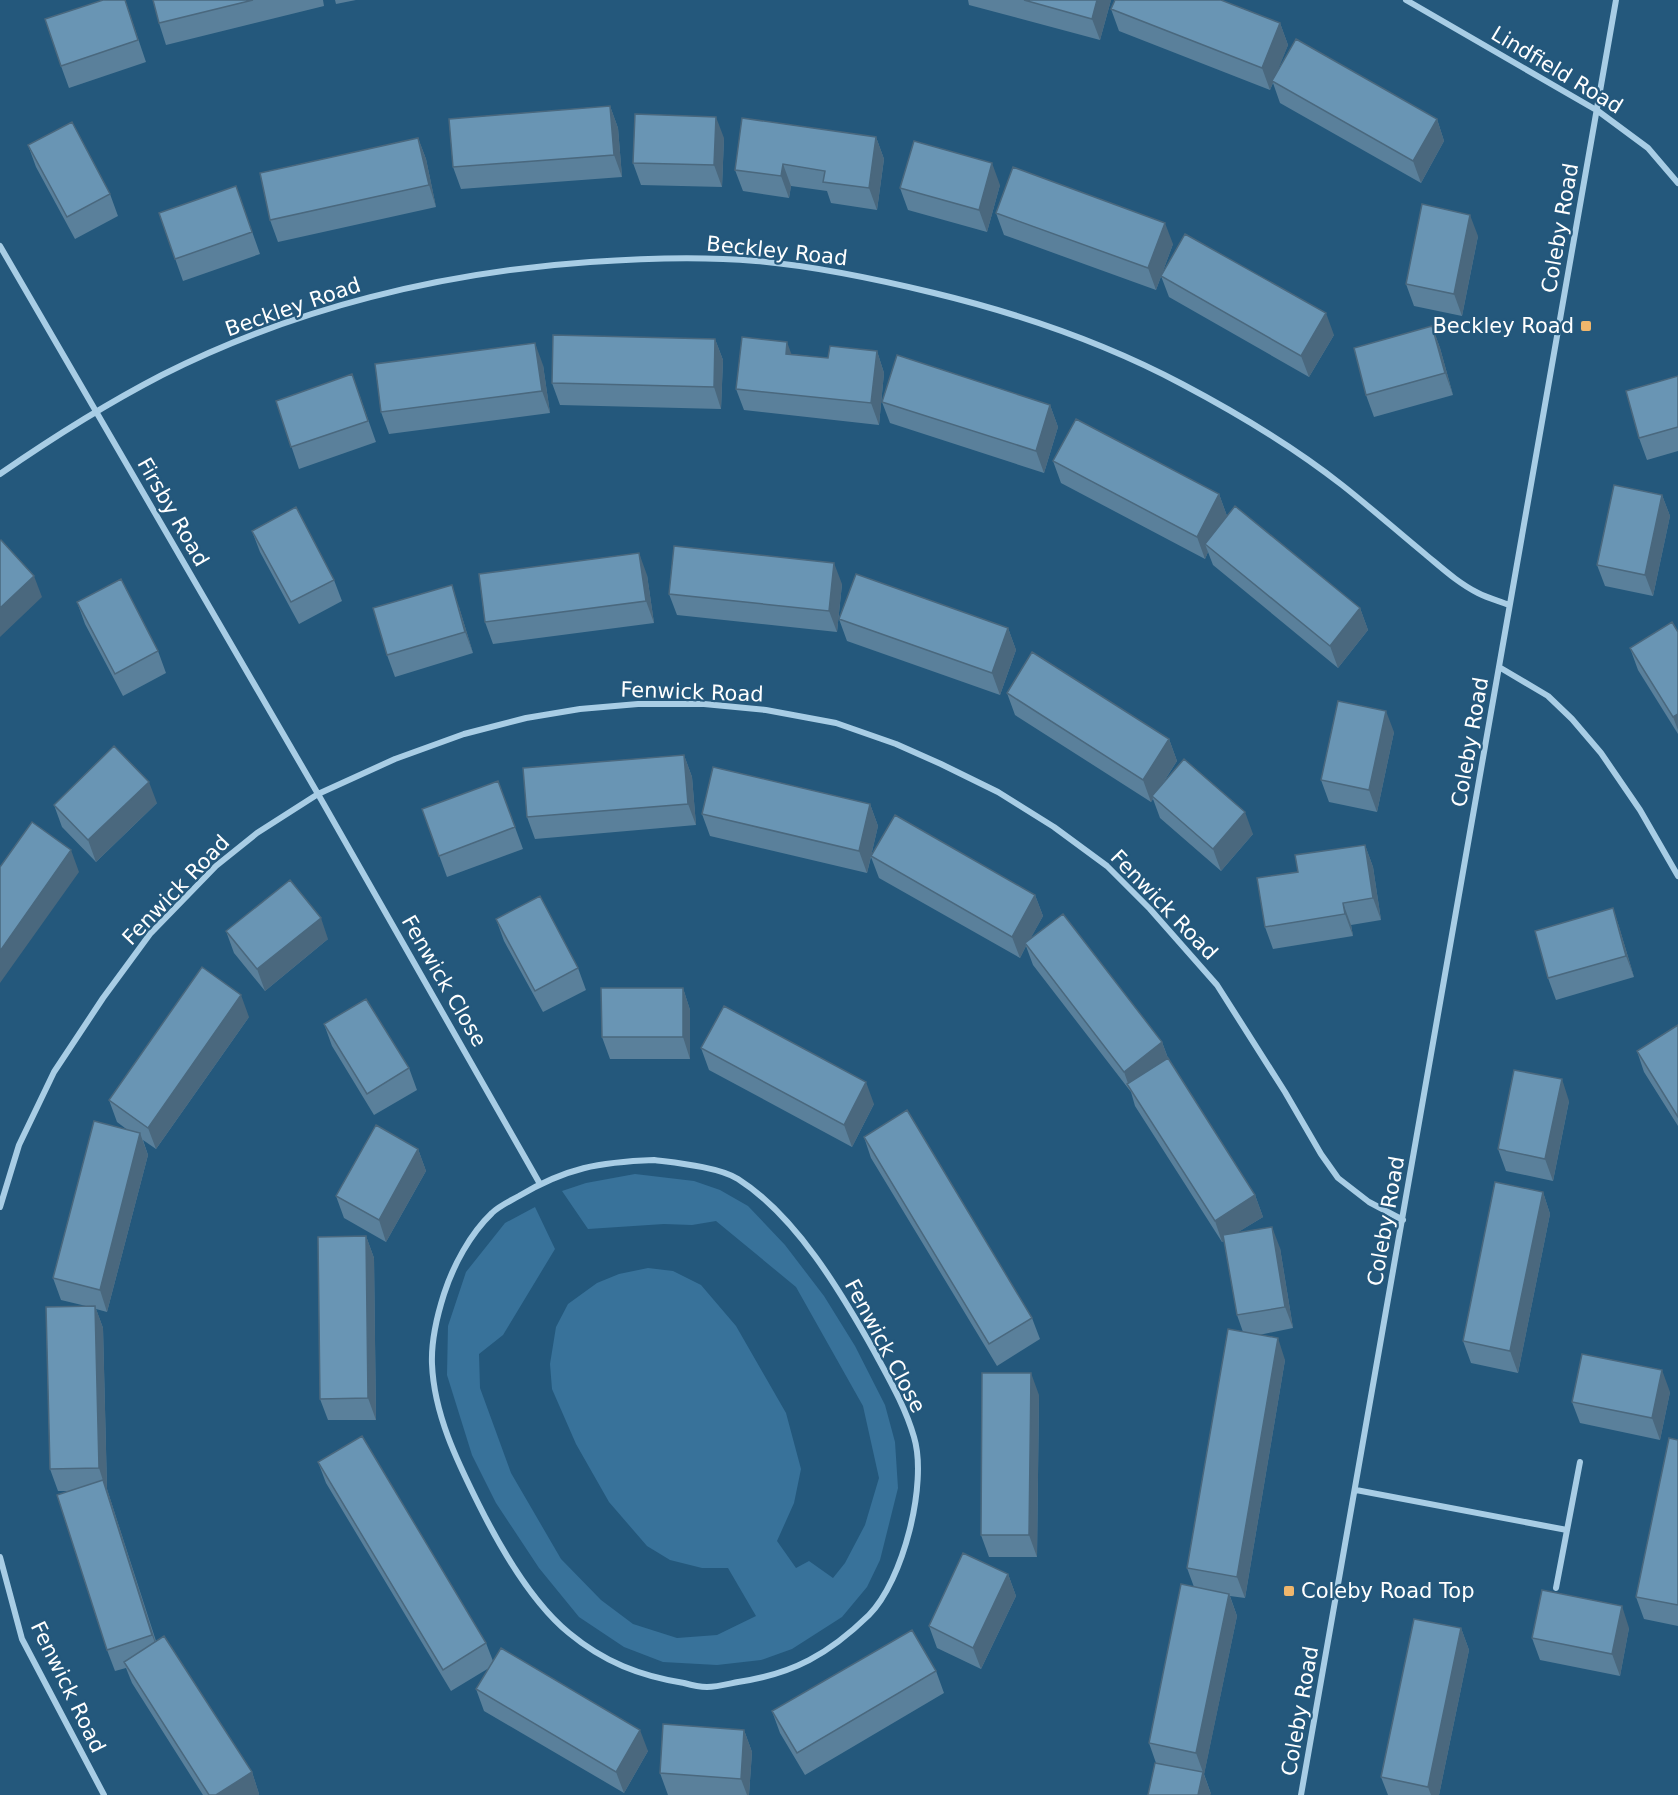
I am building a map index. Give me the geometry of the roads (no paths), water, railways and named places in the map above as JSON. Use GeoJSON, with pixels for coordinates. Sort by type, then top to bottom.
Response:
{"type":"FeatureCollection","features":[{"type":"Feature","properties":{"kind":"street","name":"Lindfield Road"},"geometry":{"type":"LineString","coordinates":[[1406,0],[1598,111],[1648,148],[1678,183]]}},
{"type":"Feature","properties":{"kind":"street","name":"Coleby Road"},"geometry":{"type":"LineString","coordinates":[[1301,1795],[1616,0]]}},
{"type":"Feature","properties":{"kind":"street","name":"Firsby Road"},"geometry":{"type":"LineString","coordinates":[[0,246],[318,794]]}},
{"type":"Feature","properties":{"kind":"street","name":"Beckley Road"},"geometry":{"type":"LineString","coordinates":[[0,474],[95,412],[165,374],[265,330],[333,308],[393,292],[514,268],[633,259],[697,258],[766,262],[891,283],[984,306],[1071,333],[1134,359],[1257,427],[1340,483],[1455,579],[1478,593],[1509,605]]}},
{"type":"Feature","properties":{"kind":"street"},"geometry":{"type":"LineString","coordinates":[[1499,667],[1548,696],[1572,719],[1600,753],[1640,810],[1678,876]]}},
{"type":"Feature","properties":{"kind":"street","name":"Fenwick Road"},"geometry":{"type":"LineString","coordinates":[[0,1208],[20,1145],[54,1072],[103,998],[150,934],[216,866],[257,833],[318,794],[395,759],[464,734],[526,718],[569,711],[638,704],[704,704],[766,710],[836,723],[896,744],[998,792],[1054,827],[1107,866],[1150,909],[1217,985],[1338,1178],[1369,1202],[1403,1220]]}},
{"type":"Feature","properties":{"kind":"street","name":"Fenwick Close"},"geometry":{"type":"LineString","coordinates":[[318,794],[540,1184]]}},
{"type":"Feature","properties":{"kind":"street","name":"Fenwick Close"},"geometry":{"type":"LineString","coordinates":[[654,1160],[691,1165],[735,1176],[771,1205],[806,1245],[846,1301],[897,1393],[916,1440],[918,1487],[907,1541],[892,1580],[873,1611],[840,1640],[804,1665],[753,1680],[707,1687],[651,1677],[605,1659],[567,1631],[528,1589],[497,1540],[455,1457],[436,1399],[431,1361],[436,1318],[449,1278],[470,1241],[493,1211],[540,1184],[584,1167],[616,1161],[654,1160]]}},
{"type":"Feature","properties":{"kind":"street"},"geometry":{"type":"LineString","coordinates":[[1556,1588],[1580,1462]]}},
{"type":"Feature","properties":{"kind":"street"},"geometry":{"type":"LineString","coordinates":[[1356,1490],[1567,1530]]}},
{"type":"Feature","properties":{"kind":"street","name":"Fenwick Road"},"geometry":{"type":"LineString","coordinates":[[0,1557],[22,1640],[104,1795]]}},
{"type":"Feature","properties":{"kind":"place","name":"Beckley Road"},"geometry":{"type":"Point","coordinates":[1586,326]}},
{"type":"Feature","properties":{"kind":"place","name":"Coleby Road Top"},"geometry":{"type":"Point","coordinates":[1289,1591]}}]}
